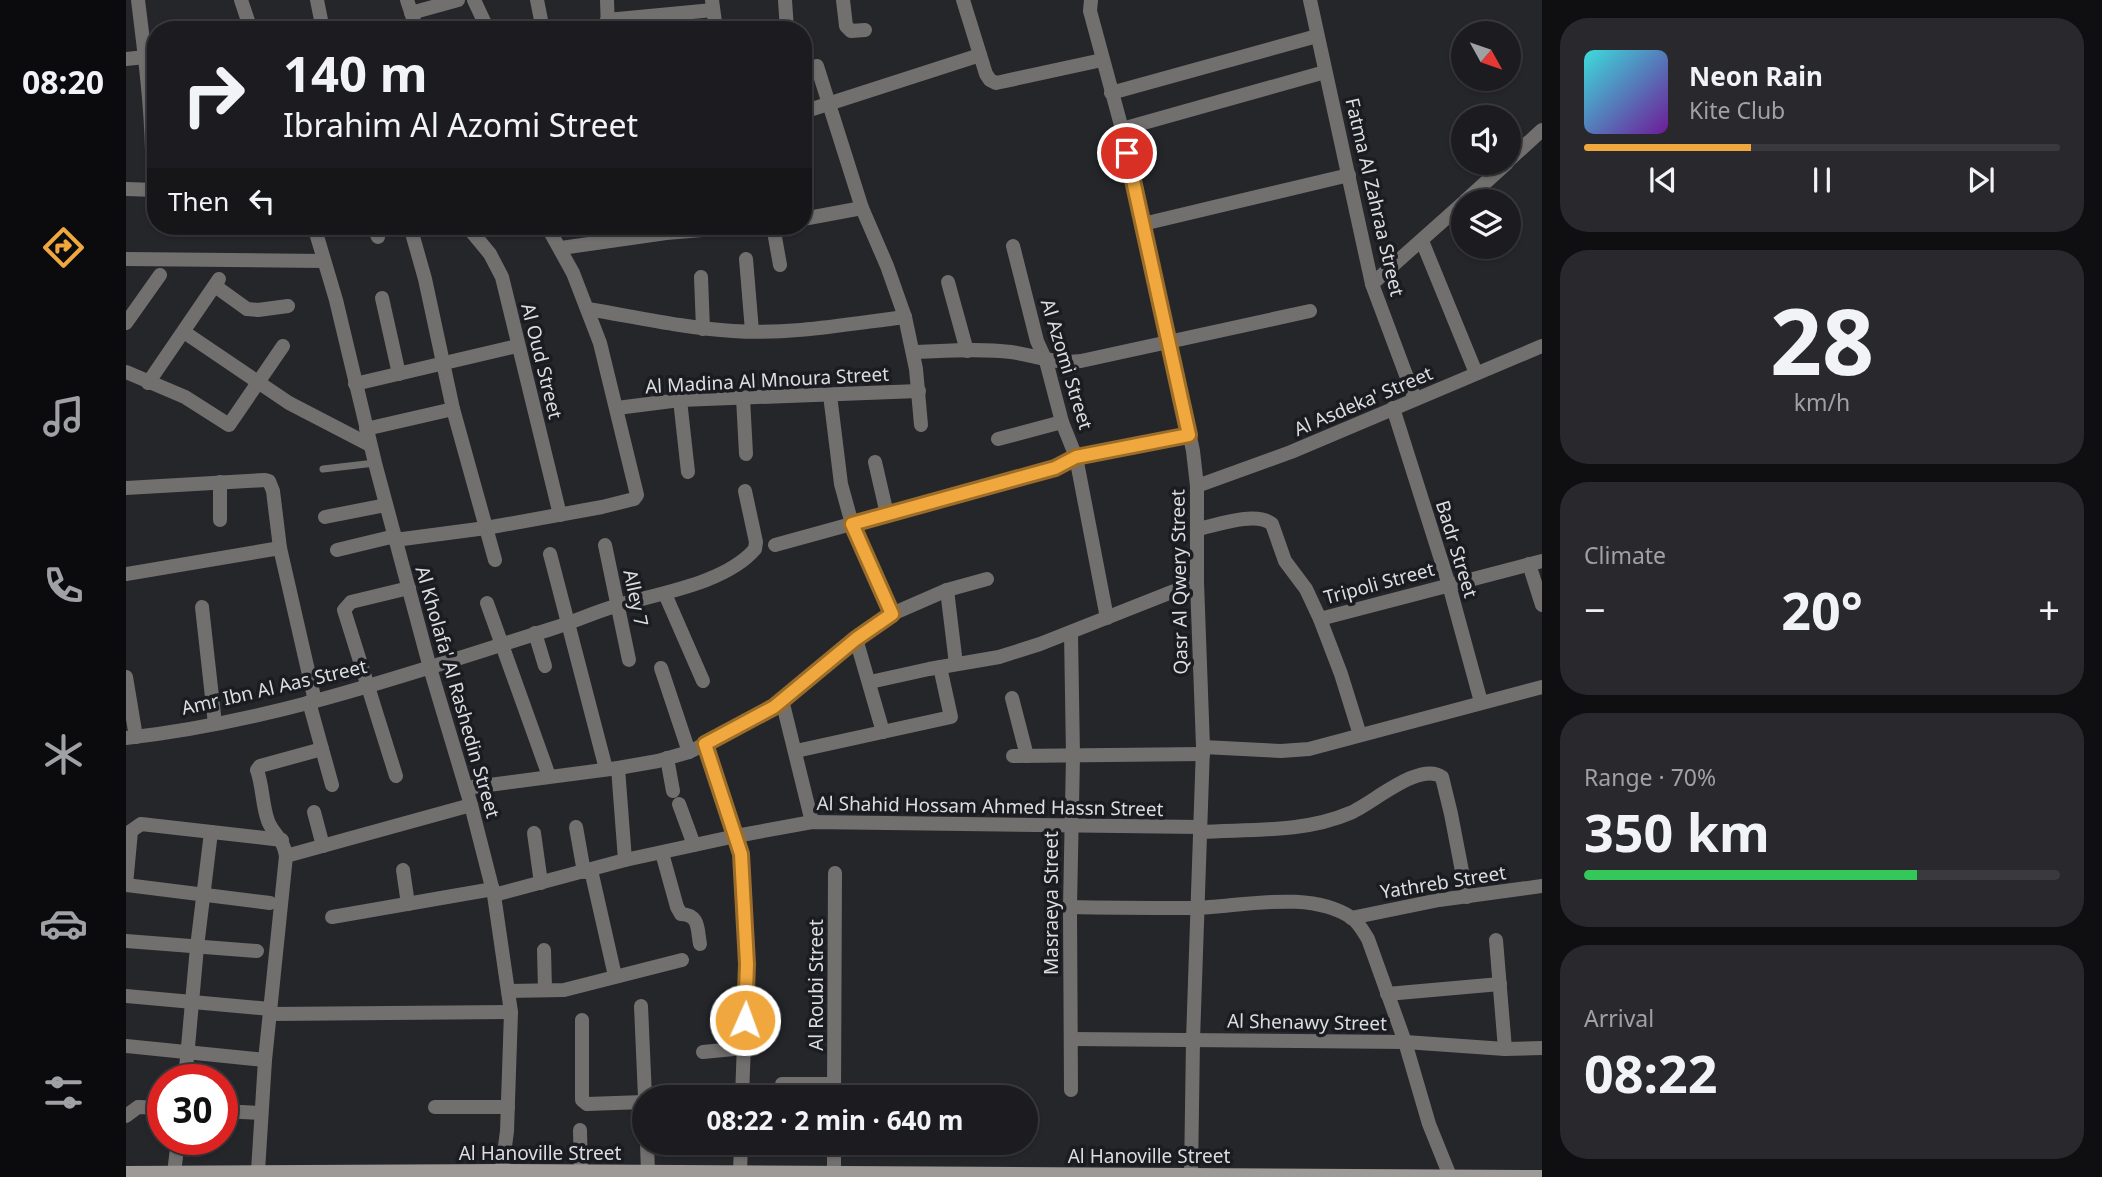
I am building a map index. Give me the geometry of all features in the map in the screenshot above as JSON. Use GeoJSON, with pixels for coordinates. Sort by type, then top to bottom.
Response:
{"type":"FeatureCollection","features":[{"type":"Feature","properties":{"kind":"street"},"geometry":{"type":"LineString","coordinates":[[138,0],[147,53]]}},
{"type":"Feature","properties":{"kind":"street"},"geometry":{"type":"LineString","coordinates":[[241,0],[248,21]]}},
{"type":"Feature","properties":{"kind":"street"},"geometry":{"type":"LineString","coordinates":[[317,0],[321,21]]}},
{"type":"Feature","properties":{"kind":"street"},"geometry":{"type":"LineString","coordinates":[[409,7],[458,0]]}},
{"type":"Feature","properties":{"kind":"street"},"geometry":{"type":"LineString","coordinates":[[474,0],[484,21]]}},
{"type":"Feature","properties":{"kind":"street"},"geometry":{"type":"LineString","coordinates":[[537,0],[541,21]]}},
{"type":"Feature","properties":{"kind":"street"},"geometry":{"type":"LineString","coordinates":[[607,0],[608,21]]}},
{"type":"Feature","properties":{"kind":"street"},"geometry":{"type":"LineString","coordinates":[[785,0],[786,21]]}},
{"type":"Feature","properties":{"kind":"street"},"geometry":{"type":"LineString","coordinates":[[843,0],[846,26],[851,31],[865,30]]}},
{"type":"Feature","properties":{"kind":"street"},"geometry":{"type":"LineString","coordinates":[[963,0],[986,74],[996,83],[1102,60]]}},
{"type":"Feature","properties":{"kind":"street","name":"Qasr Al Qwery Street"},"geometry":{"type":"LineString","coordinates":[[1091,0],[1090,11],[1122,129],[1170,341],[1197,486],[1197,582],[1203,750],[1191,1176]]}},
{"type":"Feature","properties":{"kind":"street","name":"Fatma Al Zahraa Street"},"geometry":{"type":"LineString","coordinates":[[1310,0],[1372,284],[1415,398]]}},
{"type":"Feature","properties":{"kind":"street"},"geometry":{"type":"LineString","coordinates":[[629,21],[712,5]]}},
{"type":"Feature","properties":{"kind":"street"},"geometry":{"type":"LineString","coordinates":[[1111,93],[1317,36]]}},
{"type":"Feature","properties":{"kind":"street"},"geometry":{"type":"LineString","coordinates":[[812,109],[980,55]]}},
{"type":"Feature","properties":{"kind":"street"},"geometry":{"type":"LineString","coordinates":[[126,59],[147,64]]}},
{"type":"Feature","properties":{"kind":"street"},"geometry":{"type":"LineString","coordinates":[[817,66],[862,208],[905,317],[919,391],[921,425]]}},
{"type":"Feature","properties":{"kind":"street"},"geometry":{"type":"LineString","coordinates":[[1122,129],[1325,72]]}},
{"type":"Feature","properties":{"kind":"street"},"geometry":{"type":"LineString","coordinates":[[1521,150],[1542,130]]}},
{"type":"Feature","properties":{"kind":"street"},"geometry":{"type":"LineString","coordinates":[[1143,225],[1349,175]]}},
{"type":"Feature","properties":{"kind":"street"},"geometry":{"type":"LineString","coordinates":[[1478,189],[1494,175]]}},
{"type":"Feature","properties":{"kind":"street"},"geometry":{"type":"LineString","coordinates":[[126,189],[147,190]]}},
{"type":"Feature","properties":{"kind":"street"},"geometry":{"type":"LineString","coordinates":[[812,217],[862,208]]}},
{"type":"Feature","properties":{"kind":"street"},"geometry":{"type":"LineString","coordinates":[[1372,284],[1451,214]]}},
{"type":"Feature","properties":{"kind":"street","name":"Al Kholafa' Al Rashedin Street"},"geometry":{"type":"LineString","coordinates":[[317,235],[336,300],[374,463],[494,892],[511,1012],[508,1107],[501,1174]]}},
{"type":"Feature","properties":{"kind":"street"},"geometry":{"type":"LineString","coordinates":[[413,235],[425,279],[453,409],[495,560]]}},
{"type":"Feature","properties":{"kind":"street","name":"Al Oud Street"},"geometry":{"type":"LineString","coordinates":[[474,235],[490,254],[502,277],[560,515]]}},
{"type":"Feature","properties":{"kind":"street"},"geometry":{"type":"LineString","coordinates":[[337,550],[395,538],[486,528],[560,515],[634,499],[637,495],[617,408],[588,309],[553,235]]}},
{"type":"Feature","properties":{"kind":"street"},"geometry":{"type":"LineString","coordinates":[[561,248],[652,235]]}},
{"type":"Feature","properties":{"kind":"street"},"geometry":{"type":"LineString","coordinates":[[775,235],[780,265]]}},
{"type":"Feature","properties":{"kind":"street"},"geometry":{"type":"LineString","coordinates":[[1422,241],[1476,373]]}},
{"type":"Feature","properties":{"kind":"street","name":"Al Azomi Street"},"geometry":{"type":"LineString","coordinates":[[1013,246],[1037,341],[1046,361],[1062,422],[1076,457],[1107,618]]}},
{"type":"Feature","properties":{"kind":"street"},"geometry":{"type":"LineString","coordinates":[[126,259],[324,261]]}},
{"type":"Feature","properties":{"kind":"street"},"geometry":{"type":"LineString","coordinates":[[746,259],[752,331]]}},
{"type":"Feature","properties":{"kind":"street"},"geometry":{"type":"LineString","coordinates":[[126,323],[160,275]]}},
{"type":"Feature","properties":{"kind":"street"},"geometry":{"type":"LineString","coordinates":[[701,277],[703,328]]}},
{"type":"Feature","properties":{"kind":"street"},"geometry":{"type":"LineString","coordinates":[[948,282],[967,351]]}},
{"type":"Feature","properties":{"kind":"street"},"geometry":{"type":"LineString","coordinates":[[148,383],[217,283],[247,309],[288,306]]}},
{"type":"Feature","properties":{"kind":"street"},"geometry":{"type":"LineString","coordinates":[[382,298],[399,374]]}},
{"type":"Feature","properties":{"kind":"street"},"geometry":{"type":"LineString","coordinates":[[588,309],[703,328],[752,331],[781,331],[905,317]]}},
{"type":"Feature","properties":{"kind":"street","name":"Al Madina Al Mnoura Street"},"geometry":{"type":"LineString","coordinates":[[913,352],[1011,352],[1062,363],[1310,311]]}},
{"type":"Feature","properties":{"kind":"street"},"geometry":{"type":"LineString","coordinates":[[184,332],[316,418],[370,445]]}},
{"type":"Feature","properties":{"kind":"street"},"geometry":{"type":"LineString","coordinates":[[355,384],[517,345]]}},
{"type":"Feature","properties":{"kind":"street"},"geometry":{"type":"LineString","coordinates":[[126,372],[185,397],[229,425],[284,346]]}},
{"type":"Feature","properties":{"kind":"street","name":"Al Asdeka' Street"},"geometry":{"type":"LineString","coordinates":[[1197,486],[1291,452],[1542,346]]}},
{"type":"Feature","properties":{"kind":"street","name":"Al Madina Al Mnoura Street"},"geometry":{"type":"LineString","coordinates":[[617,408],[680,400],[919,391]]}},
{"type":"Feature","properties":{"kind":"street"},"geometry":{"type":"LineString","coordinates":[[830,395],[841,484],[852,524],[892,614]]}},
{"type":"Feature","properties":{"kind":"street"},"geometry":{"type":"LineString","coordinates":[[743,398],[746,454]]}},
{"type":"Feature","properties":{"kind":"street"},"geometry":{"type":"LineString","coordinates":[[680,400],[688,472]]}},
{"type":"Feature","properties":{"kind":"street","name":"Badr Street"},"geometry":{"type":"LineString","coordinates":[[1393,408],[1449,585],[1481,702]]}},
{"type":"Feature","properties":{"kind":"street"},"geometry":{"type":"LineString","coordinates":[[366,429],[453,409]]}},
{"type":"Feature","properties":{"kind":"street"},"geometry":{"type":"LineString","coordinates":[[998,439],[1062,422]]}},
{"type":"Feature","properties":{"kind":"street"},"geometry":{"type":"LineString","coordinates":[[775,545],[1055,468],[1076,457],[1189,435]]}},
{"type":"Feature","properties":{"kind":"street"},"geometry":{"type":"LineString","coordinates":[[875,462],[887,514]]}},
{"type":"Feature","properties":{"kind":"street"},"geometry":{"type":"LineString","coordinates":[[126,488],[265,480],[272,485],[280,548],[332,785]]}},
{"type":"Feature","properties":{"kind":"street"},"geometry":{"type":"LineString","coordinates":[[220,482],[220,520]]}},
{"type":"Feature","properties":{"kind":"street","name":"Amr Ibn Al Aas Street"},"geometry":{"type":"LineString","coordinates":[[131,737],[215,724],[312,702],[535,634],[618,605],[699,584],[734,566],[755,549],[756,542],[745,491]]}},
{"type":"Feature","properties":{"kind":"street"},"geometry":{"type":"LineString","coordinates":[[326,517],[386,505]]}},
{"type":"Feature","properties":{"kind":"street"},"geometry":{"type":"LineString","coordinates":[[1198,529],[1252,518],[1267,520],[1276,530],[1285,561],[1306,589],[1320,619],[1360,735]]}},
{"type":"Feature","properties":{"kind":"street","name":"Alley 7"},"geometry":{"type":"LineString","coordinates":[[605,545],[629,660]]}},
{"type":"Feature","properties":{"kind":"street"},"geometry":{"type":"LineString","coordinates":[[126,574],[280,548]]}},
{"type":"Feature","properties":{"kind":"street"},"geometry":{"type":"LineString","coordinates":[[551,554],[568,623],[612,769],[625,860]]}},
{"type":"Feature","properties":{"kind":"street","name":"Tripoli Street"},"geometry":{"type":"LineString","coordinates":[[1320,619],[1536,562],[1542,605]]}},
{"type":"Feature","properties":{"kind":"street"},"geometry":{"type":"LineString","coordinates":[[467,789],[612,769],[689,752],[774,707],[856,639],[892,614],[947,590],[987,579]]}},
{"type":"Feature","properties":{"kind":"street"},"geometry":{"type":"LineString","coordinates":[[870,682],[999,657],[1071,633],[1197,582]]}},
{"type":"Feature","properties":{"kind":"street"},"geometry":{"type":"LineString","coordinates":[[396,776],[344,610],[351,602],[409,588]]}},
{"type":"Feature","properties":{"kind":"street"},"geometry":{"type":"LineString","coordinates":[[947,590],[956,664]]}},
{"type":"Feature","properties":{"kind":"street"},"geometry":{"type":"LineString","coordinates":[[665,594],[703,681]]}},
{"type":"Feature","properties":{"kind":"street"},"geometry":{"type":"LineString","coordinates":[[487,603],[549,776]]}},
{"type":"Feature","properties":{"kind":"street"},"geometry":{"type":"LineString","coordinates":[[202,607],[215,724]]}},
{"type":"Feature","properties":{"kind":"street","name":"Masraeya Street"},"geometry":{"type":"LineString","coordinates":[[1071,633],[1071,1090]]}},
{"type":"Feature","properties":{"kind":"street"},"geometry":{"type":"LineString","coordinates":[[535,634],[545,666]]}},
{"type":"Feature","properties":{"kind":"street"},"geometry":{"type":"LineString","coordinates":[[856,639],[883,732]]}},
{"type":"Feature","properties":{"kind":"street"},"geometry":{"type":"LineString","coordinates":[[796,751],[951,717],[940,667]]}},
{"type":"Feature","properties":{"kind":"street"},"geometry":{"type":"LineString","coordinates":[[661,668],[689,752]]}},
{"type":"Feature","properties":{"kind":"street"},"geometry":{"type":"LineString","coordinates":[[126,677],[131,737]]}},
{"type":"Feature","properties":{"kind":"street"},"geometry":{"type":"LineString","coordinates":[[1012,698],[1020,756],[1073,756],[1203,750],[1309,749],[1542,687]]}},
{"type":"Feature","properties":{"kind":"street"},"geometry":{"type":"LineString","coordinates":[[782,700],[812,822]]}},
{"type":"Feature","properties":{"kind":"street"},"geometry":{"type":"LineString","coordinates":[[705,744],[736,835],[742,865],[747,964],[742,1085]]}},
{"type":"Feature","properties":{"kind":"street"},"geometry":{"type":"LineString","coordinates":[[258,1171],[265,1060],[286,856],[282,840],[268,821],[258,768],[322,749]]}},
{"type":"Feature","properties":{"kind":"street"},"geometry":{"type":"LineString","coordinates":[[667,758],[676,797],[694,845]]}},
{"type":"Feature","properties":{"kind":"street","name":"Al Shahid Hossam Ahmed Hassn Street"},"geometry":{"type":"LineString","coordinates":[[332,917],[541,883],[625,860],[736,835],[812,822],[1070,825],[1200,830],[1303,826],[1352,813],[1404,781],[1431,773],[1442,777],[1467,897]]}},
{"type":"Feature","properties":{"kind":"street"},"geometry":{"type":"LineString","coordinates":[[286,856],[471,805]]}},
{"type":"Feature","properties":{"kind":"street"},"geometry":{"type":"LineString","coordinates":[[314,812],[323,846]]}},
{"type":"Feature","properties":{"kind":"street"},"geometry":{"type":"LineString","coordinates":[[270,903],[126,885],[129,838],[135,826],[141,824],[282,840]]}},
{"type":"Feature","properties":{"kind":"street"},"geometry":{"type":"LineString","coordinates":[[576,827],[615,975]]}},
{"type":"Feature","properties":{"kind":"street"},"geometry":{"type":"LineString","coordinates":[[186,1064],[211,831]]}},
{"type":"Feature","properties":{"kind":"street"},"geometry":{"type":"LineString","coordinates":[[534,833],[541,883]]}},
{"type":"Feature","properties":{"kind":"street"},"geometry":{"type":"LineString","coordinates":[[662,853],[677,907],[681,914],[694,918],[700,944]]}},
{"type":"Feature","properties":{"kind":"street"},"geometry":{"type":"LineString","coordinates":[[404,870],[408,904]]}},
{"type":"Feature","properties":{"kind":"street","name":"Al Roubi Street"},"geometry":{"type":"LineString","coordinates":[[834,1085],[835,873]]}},
{"type":"Feature","properties":{"kind":"street","name":"Yathreb Street"},"geometry":{"type":"LineString","coordinates":[[1351,918],[1406,905],[1542,887]]}},
{"type":"Feature","properties":{"kind":"street"},"geometry":{"type":"LineString","coordinates":[[1070,907],[1197,908],[1285,902],[1309,904],[1351,918],[1368,939],[1405,1042],[1429,1124],[1450,1176]]}},
{"type":"Feature","properties":{"kind":"street"},"geometry":{"type":"LineString","coordinates":[[1496,940],[1505,1049]]}},
{"type":"Feature","properties":{"kind":"street"},"geometry":{"type":"LineString","coordinates":[[126,941],[257,951]]}},
{"type":"Feature","properties":{"kind":"street"},"geometry":{"type":"LineString","coordinates":[[544,950],[545,990]]}},
{"type":"Feature","properties":{"kind":"street"},"geometry":{"type":"LineString","coordinates":[[508,991],[564,990],[682,960]]}},
{"type":"Feature","properties":{"kind":"street"},"geometry":{"type":"LineString","coordinates":[[1387,993],[1500,984]]}},
{"type":"Feature","properties":{"kind":"street"},"geometry":{"type":"LineString","coordinates":[[126,996],[270,1011],[511,1012]]}},
{"type":"Feature","properties":{"kind":"street"},"geometry":{"type":"LineString","coordinates":[[641,1006],[644,1085]]}},
{"type":"Feature","properties":{"kind":"street"},"geometry":{"type":"LineString","coordinates":[[582,1020],[582,1100],[587,1104],[632,1101]]}},
{"type":"Feature","properties":{"kind":"street","name":"Al Shenawy Street"},"geometry":{"type":"LineString","coordinates":[[1071,1039],[1405,1042],[1505,1049],[1542,1048]]}},
{"type":"Feature","properties":{"kind":"street"},"geometry":{"type":"LineString","coordinates":[[126,1046],[265,1060]]}},
{"type":"Feature","properties":{"kind":"street"},"geometry":{"type":"LineString","coordinates":[[703,1052],[744,1048]]}},
{"type":"Feature","properties":{"kind":"street"},"geometry":{"type":"LineString","coordinates":[[782,1084],[789,1085]]}},
{"type":"Feature","properties":{"kind":"street"},"geometry":{"type":"LineString","coordinates":[[126,1116],[138,1107],[147,1107]]}},
{"type":"Feature","properties":{"kind":"street"},"geometry":{"type":"LineString","coordinates":[[435,1107],[508,1107]]}},
{"type":"Feature","properties":{"kind":"street"},"geometry":{"type":"LineString","coordinates":[[238,1112],[261,1113]]}},
{"type":"Feature","properties":{"kind":"street"},"geometry":{"type":"LineString","coordinates":[[580,1130],[581,1172]]}},
{"type":"Feature","properties":{"kind":"street"},"geometry":{"type":"LineString","coordinates":[[174,1174],[176,1155]]}},
{"type":"Feature","properties":{"kind":"street"},"geometry":{"type":"LineString","coordinates":[[647,1155],[648,1173]]}},
{"type":"Feature","properties":{"kind":"street"},"geometry":{"type":"LineString","coordinates":[[740,1173],[741,1155]]}},
{"type":"Feature","properties":{"kind":"street"},"geometry":{"type":"LineString","coordinates":[[834,1155],[834,1172]]}},
{"type":"Feature","properties":{"kind":"street","name":"Al Hanoville Street"},"geometry":{"type":"LineString","coordinates":[[126,1173],[258,1171],[779,1175],[834,1172],[1542,1177]]}},
{"type":"Feature","properties":{"kind":"lane"},"geometry":{"type":"LineString","coordinates":[[323,469],[374,463]]}},
{"type":"Feature","properties":{"kind":"route"},"geometry":{"type":"LineString","coordinates":[[745,1020],[747,964],[741,854],[705,744],[774,707],[856,639],[892,614],[852,524],[1055,468],[1076,457],[1189,435],[1127,153]]}}]}
